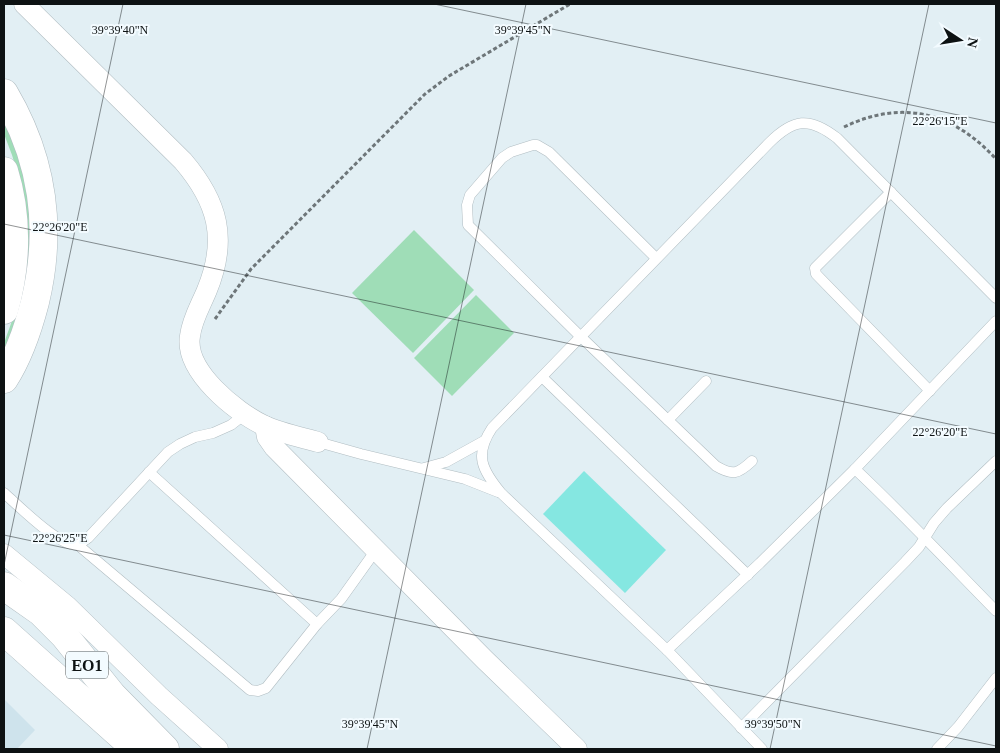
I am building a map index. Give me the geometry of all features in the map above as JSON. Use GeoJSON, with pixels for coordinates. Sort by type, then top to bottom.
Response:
{"type":"FeatureCollection","features":[{"type":"Feature","properties":{"kind":"main road"},"geometry":{"type":"LineString","coordinates":[[4,93],[20,123],[36,170],[44,212],[44,248],[40,282],[32,313],[23,342],[4,379]]}},
{"type":"Feature","properties":{"kind":"main road"},"geometry":{"type":"LineString","coordinates":[[4,171],[14,221],[11,279],[4,310]]}},
{"type":"Feature","properties":{"kind":"main road","name":"ΕΟ1"},"geometry":{"type":"LineString","coordinates":[[4,586],[41,612],[64,635],[112,695],[165,749]]}},
{"type":"Feature","properties":{"kind":"main road","name":"ΕΟ1"},"geometry":{"type":"LineString","coordinates":[[4,631],[136,749]]}},
{"type":"Feature","properties":{"kind":"street"},"geometry":{"type":"LineString","coordinates":[[24,4],[176,154],[203,187],[215,217],[218,248],[215,270],[189,337],[192,357],[199,369],[214,389],[245,414],[265,426],[318,442]]}},
{"type":"Feature","properties":{"kind":"street"},"geometry":{"type":"LineString","coordinates":[[265,426],[267,438],[274,446],[577,749]]}},
{"type":"Feature","properties":{"kind":"street"},"geometry":{"type":"LineString","coordinates":[[4,554],[67,606],[159,696],[218,749]]}},
{"type":"Feature","properties":{"kind":"lane"},"geometry":{"type":"LineString","coordinates":[[762,749],[667,650],[502,493],[488,475],[482,463],[481,453],[484,442],[492,428],[656,258],[781,131],[794,124],[803,123],[819,127],[837,138],[996,298]]}},
{"type":"Feature","properties":{"kind":"lane"},"geometry":{"type":"LineString","coordinates":[[656,258],[549,152],[537,145],[511,152],[502,158],[470,195],[467,206],[468,224],[581,337],[716,466],[732,473],[741,471],[752,461]]}},
{"type":"Feature","properties":{"kind":"lane"},"geometry":{"type":"LineString","coordinates":[[891,192],[815,268],[816,274],[930,390]]}},
{"type":"Feature","properties":{"kind":"lane"},"geometry":{"type":"LineString","coordinates":[[667,650],[748,575],[855,469],[996,321]]}},
{"type":"Feature","properties":{"kind":"lane"},"geometry":{"type":"LineString","coordinates":[[542,376],[748,575]]}},
{"type":"Feature","properties":{"kind":"lane"},"geometry":{"type":"LineString","coordinates":[[668,420],[706,382]]}},
{"type":"Feature","properties":{"kind":"lane"},"geometry":{"type":"LineString","coordinates":[[78,545],[88,538],[168,452],[196,437],[231,425],[245,414]]}},
{"type":"Feature","properties":{"kind":"lane"},"geometry":{"type":"LineString","coordinates":[[318,442],[465,479],[502,493]]}},
{"type":"Feature","properties":{"kind":"lane"},"geometry":{"type":"LineString","coordinates":[[421,469],[446,462],[484,442]]}},
{"type":"Feature","properties":{"kind":"lane"},"geometry":{"type":"LineString","coordinates":[[740,728],[905,562],[919,547],[934,523],[947,508],[996,461]]}},
{"type":"Feature","properties":{"kind":"lane"},"geometry":{"type":"LineString","coordinates":[[855,469],[925,537],[996,611]]}},
{"type":"Feature","properties":{"kind":"lane"},"geometry":{"type":"LineString","coordinates":[[149,472],[317,624]]}},
{"type":"Feature","properties":{"kind":"lane"},"geometry":{"type":"LineString","coordinates":[[4,493],[56,537],[69,544],[78,545],[250,690],[258,691],[266,688],[317,624],[341,599],[376,550]]}},
{"type":"Feature","properties":{"kind":"lane"},"geometry":{"type":"LineString","coordinates":[[937,749],[958,728],[996,678]]}},
{"type":"Feature","properties":{"kind":"path"},"geometry":{"type":"LineString","coordinates":[[192,327],[204,328],[213,322],[251,269],[425,94],[448,76],[570,4]]}},
{"type":"Feature","properties":{"kind":"path"},"geometry":{"type":"LineString","coordinates":[[819,127],[839,130],[880,114],[918,112],[930,115],[958,128],[981,143],[996,159]]}},
{"type":"Feature","properties":{"kind":"shaded area"},"geometry":{"type":"Polygon","coordinates":[[[4,699],[35,730],[17,749],[4,749],[4,699]]]}},
{"type":"Feature","properties":{"kind":"green space"},"geometry":{"type":"Polygon","coordinates":[[[4,117],[19,152],[33,216],[29,279],[4,360],[4,343],[17,307],[19,178],[4,134],[4,117]]]}},
{"type":"Feature","properties":{"kind":"green space"},"geometry":{"type":"Polygon","coordinates":[[[414,230],[474,290],[413,353],[352,293],[414,230]]]}},
{"type":"Feature","properties":{"kind":"green space"},"geometry":{"type":"Polygon","coordinates":[[[476,295],[514,333],[452,396],[414,358],[476,295]]]}},
{"type":"Feature","properties":{"kind":"building"},"geometry":{"type":"Polygon","coordinates":[[[584,471],[666,550],[625,593],[543,514],[584,471]]]}}]}
